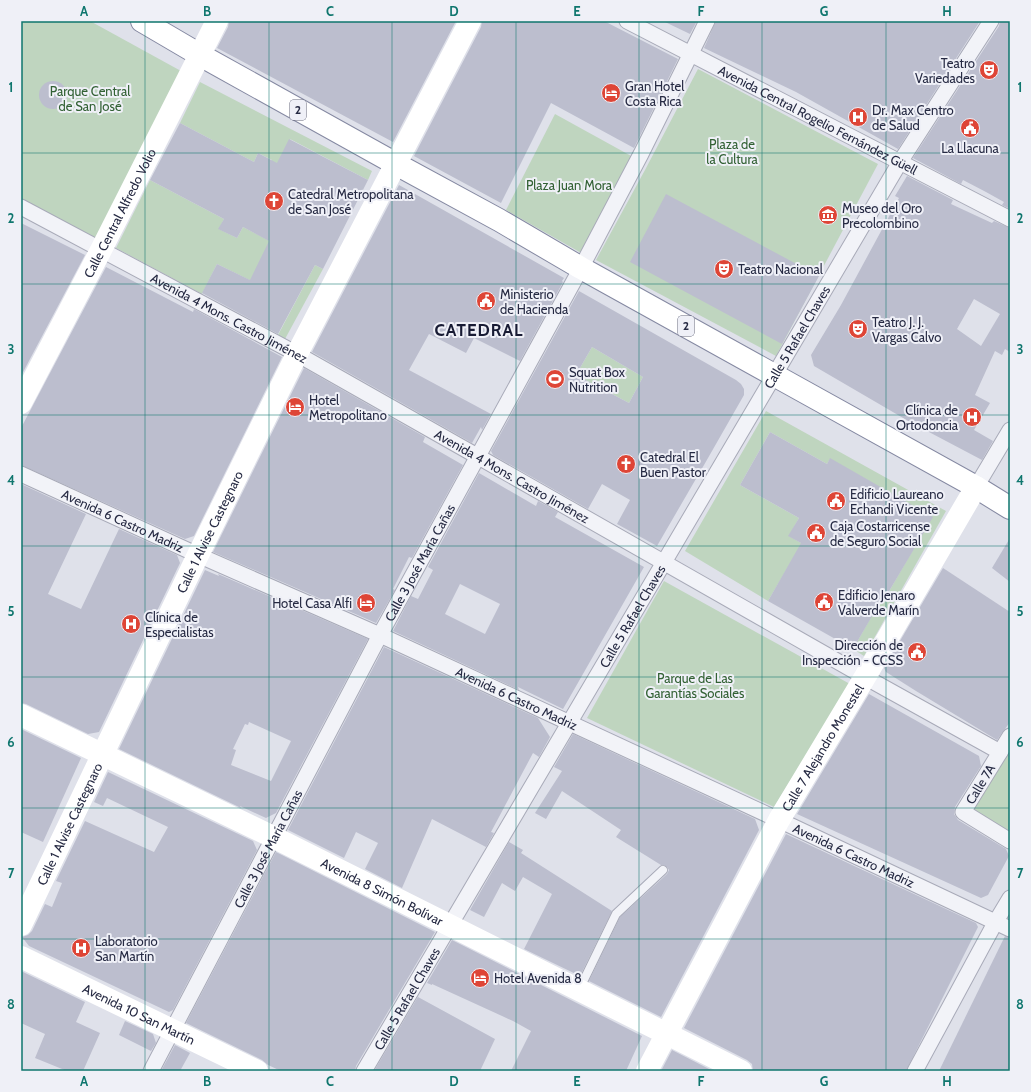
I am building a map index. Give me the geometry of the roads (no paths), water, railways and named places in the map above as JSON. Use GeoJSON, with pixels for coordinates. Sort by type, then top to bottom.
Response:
{"type":"FeatureCollection","features":[{"type":"Feature","properties":{"kind":"main road","name":"2"},"geometry":{"type":"LineString","coordinates":[[142,21],[200,55],[499,220],[581,268],[976,487],[1010,508]]}},
{"type":"Feature","properties":{"kind":"main road","name":"Calle Central Alfredo Volio"},"geometry":{"type":"LineString","coordinates":[[21,403],[101,250],[216,21]]}},
{"type":"Feature","properties":{"kind":"main road","name":"Calle 1 Alvise Castegnaro"},"geometry":{"type":"LineString","coordinates":[[21,925],[198,555],[297,354],[470,21]]}},
{"type":"Feature","properties":{"kind":"main road","name":"Calle 7 Alejandro Monestel"},"geometry":{"type":"LineString","coordinates":[[647,1071],[779,820],[865,677],[976,487]]}},
{"type":"Feature","properties":{"kind":"main road","name":"Avenida 8 Simón Bolívar"},"geometry":{"type":"LineString","coordinates":[[21,715],[273,837],[741,1071]]}},
{"type":"Feature","properties":{"kind":"main road","name":"Avenida 10 San Martín"},"geometry":{"type":"LineString","coordinates":[[21,957],[257,1071]]}},
{"type":"Feature","properties":{"kind":"street","name":"Avenida Central Rogelio Fernández Güell"},"geometry":{"type":"LineString","coordinates":[[627,21],[1010,219]]}},
{"type":"Feature","properties":{"kind":"street","name":"Calle 3 José María Cañas"},"geometry":{"type":"LineString","coordinates":[[151,1071],[380,635],[581,268],[641,154],[708,21]]}},
{"type":"Feature","properties":{"kind":"street","name":"Calle 5 Rafael Chaves"},"geometry":{"type":"LineString","coordinates":[[364,1071],[900,162],[991,21]]}},
{"type":"Feature","properties":{"kind":"street","name":"Avenida 4 Mons. Castro Jiménez"},"geometry":{"type":"LineString","coordinates":[[21,207],[297,354],[663,563],[1000,752]]}},
{"type":"Feature","properties":{"kind":"street","name":"Calle 7 Alejandro Monestel"},"geometry":{"type":"LineString","coordinates":[[976,487],[1010,430]]}},
{"type":"Feature","properties":{"kind":"street","name":"Avenida 6 Castro Madriz"},"geometry":{"type":"LineString","coordinates":[[21,474],[198,555],[380,635],[1010,929]]}},
{"type":"Feature","properties":{"kind":"street","name":"Calle 7A"},"geometry":{"type":"LineString","coordinates":[[1010,736],[963,812],[1010,841]]}},
{"type":"Feature","properties":{"kind":"street"},"geometry":{"type":"LineString","coordinates":[[915,1071],[1010,898]]}},
{"type":"Feature","properties":{"kind":"lane"},"geometry":{"type":"LineString","coordinates":[[578,990],[616,914],[663,870]]}},
{"type":"Feature","properties":{"kind":"place","name":"Teatro Variedades"},"geometry":{"type":"Point","coordinates":[989,70]}},
{"type":"Feature","properties":{"kind":"place","name":"Gran Hotel Costa Rica"},"geometry":{"type":"Point","coordinates":[611,93]}},
{"type":"Feature","properties":{"kind":"place","name":"Dr. Max Centro de Salud"},"geometry":{"type":"Point","coordinates":[858,117]}},
{"type":"Feature","properties":{"kind":"place","name":"La Llacuna"},"geometry":{"type":"Point","coordinates":[970,128]}},
{"type":"Feature","properties":{"kind":"place","name":"Catedral Metropolitana de San José"},"geometry":{"type":"Point","coordinates":[274,201]}},
{"type":"Feature","properties":{"kind":"place","name":"Museo del Oro Precolombino"},"geometry":{"type":"Point","coordinates":[828,215]}},
{"type":"Feature","properties":{"kind":"place","name":"Teatro Nacional"},"geometry":{"type":"Point","coordinates":[724,269]}},
{"type":"Feature","properties":{"kind":"place","name":"Ministerio de Hacienda"},"geometry":{"type":"Point","coordinates":[486,301]}},
{"type":"Feature","properties":{"kind":"place","name":"Teatro J. J. Vargas Calvo"},"geometry":{"type":"Point","coordinates":[858,329]}},
{"type":"Feature","properties":{"kind":"place","name":"Squat Box Nutrition"},"geometry":{"type":"Point","coordinates":[555,379]}},
{"type":"Feature","properties":{"kind":"place","name":"Hotel Metropolitano"},"geometry":{"type":"Point","coordinates":[295,407]}},
{"type":"Feature","properties":{"kind":"place","name":"Clínica de Ortodoncia"},"geometry":{"type":"Point","coordinates":[972,417]}},
{"type":"Feature","properties":{"kind":"place","name":"Catedral El Buen Pastor"},"geometry":{"type":"Point","coordinates":[626,464]}},
{"type":"Feature","properties":{"kind":"place","name":"Edificio Laureano Echandi Vicente"},"geometry":{"type":"Point","coordinates":[836,501]}},
{"type":"Feature","properties":{"kind":"place","name":"Caja Costarricense de Seguro Social"},"geometry":{"type":"Point","coordinates":[816,533]}},
{"type":"Feature","properties":{"kind":"place","name":"Edificio Jenaro Valverde Marín"},"geometry":{"type":"Point","coordinates":[824,602]}},
{"type":"Feature","properties":{"kind":"place","name":"Hotel Casa Alfi"},"geometry":{"type":"Point","coordinates":[366,603]}},
{"type":"Feature","properties":{"kind":"place","name":"Clínica de Especialistas"},"geometry":{"type":"Point","coordinates":[131,624]}},
{"type":"Feature","properties":{"kind":"place","name":"Dirección de Inspección - CCSS"},"geometry":{"type":"Point","coordinates":[917,652]}},
{"type":"Feature","properties":{"kind":"place","name":"Laboratorio San Martín"},"geometry":{"type":"Point","coordinates":[81,948]}},
{"type":"Feature","properties":{"kind":"place","name":"Hotel Avenida 8"},"geometry":{"type":"Point","coordinates":[480,978]}},
{"type":"Feature","properties":{"kind":"district","name":"CATEDRAL"},"geometry":{"type":"Point","coordinates":[479,330]}},
{"type":"Feature","properties":{"kind":"park label","name":"Parque Central de San José"},"geometry":{"type":"Point","coordinates":[90,98]}},
{"type":"Feature","properties":{"kind":"park label","name":"Plaza de la Cultura"},"geometry":{"type":"Point","coordinates":[732,152]}},
{"type":"Feature","properties":{"kind":"park label","name":"Plaza Juan Mora"},"geometry":{"type":"Point","coordinates":[569,185]}},
{"type":"Feature","properties":{"kind":"park label","name":"Parque de Las Garantías Sociales"},"geometry":{"type":"Point","coordinates":[695,686]}}]}
